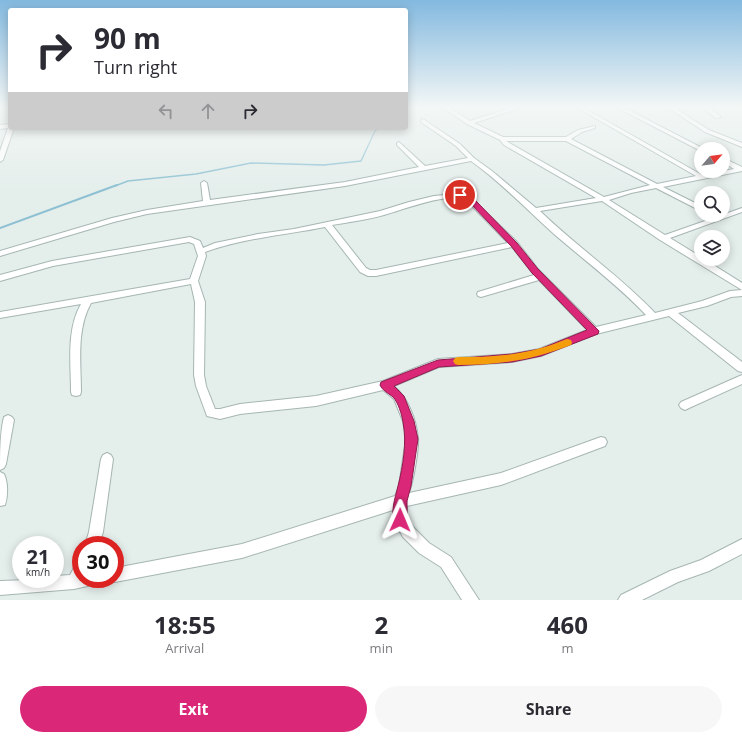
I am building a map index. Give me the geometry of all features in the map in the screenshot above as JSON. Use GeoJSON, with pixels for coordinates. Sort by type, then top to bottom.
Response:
{"type":"FeatureCollection","features":[{"type":"Feature","properties":{"kind":"street"},"geometry":{"type":"LineString","coordinates":[[0,160],[8,135]]}},
{"type":"Feature","properties":{"kind":"street"},"geometry":{"type":"LineString","coordinates":[[443,135],[458,145],[472,159],[482,165],[535,210],[556,231],[633,296],[653,316]]}},
{"type":"Feature","properties":{"kind":"street"},"geometry":{"type":"LineString","coordinates":[[0,278],[52,264],[190,239],[197,243],[202,251],[202,256],[194,281],[200,302],[199,375],[201,386],[211,413],[220,414],[240,410],[316,401],[385,385],[438,364],[490,360],[534,354],[594,331],[704,304],[730,294],[741,287],[603,199],[492,135]]}},
{"type":"Feature","properties":{"kind":"street"},"geometry":{"type":"LineString","coordinates":[[567,139],[574,135]]}},
{"type":"Feature","properties":{"kind":"street"},"geometry":{"type":"LineString","coordinates":[[628,135],[694,173]]}},
{"type":"Feature","properties":{"kind":"street"},"geometry":{"type":"LineString","coordinates":[[673,135],[694,145]]}},
{"type":"Feature","properties":{"kind":"street"},"geometry":{"type":"LineString","coordinates":[[717,135],[741,144]]}},
{"type":"Feature","properties":{"kind":"street"},"geometry":{"type":"LineString","coordinates":[[502,140],[567,139],[694,205]]}},
{"type":"Feature","properties":{"kind":"street"},"geometry":{"type":"LineString","coordinates":[[398,144],[423,167]]}},
{"type":"Feature","properties":{"kind":"street"},"geometry":{"type":"LineString","coordinates":[[0,254],[112,220],[147,212],[207,202],[345,184],[423,167],[472,159]]}},
{"type":"Feature","properties":{"kind":"street"},"geometry":{"type":"LineString","coordinates":[[730,164],[741,169]]}},
{"type":"Feature","properties":{"kind":"street"},"geometry":{"type":"LineString","coordinates":[[730,171],[741,169]]}},
{"type":"Feature","properties":{"kind":"street"},"geometry":{"type":"LineString","coordinates":[[535,210],[603,199],[630,191],[694,177]]}},
{"type":"Feature","properties":{"kind":"street"},"geometry":{"type":"LineString","coordinates":[[204,183],[207,202]]}},
{"type":"Feature","properties":{"kind":"street"},"geometry":{"type":"LineString","coordinates":[[202,251],[218,245],[258,236],[382,213],[394,208],[424,201],[465,195],[514,244],[541,276],[594,331]]}},
{"type":"Feature","properties":{"kind":"street"},"geometry":{"type":"LineString","coordinates":[[730,213],[742,210]]}},
{"type":"Feature","properties":{"kind":"street"},"geometry":{"type":"LineString","coordinates":[[663,238],[703,222]]}},
{"type":"Feature","properties":{"kind":"street"},"geometry":{"type":"LineString","coordinates":[[327,224],[363,270],[368,273],[376,273],[514,244]]}},
{"type":"Feature","properties":{"kind":"street"},"geometry":{"type":"LineString","coordinates":[[481,294],[541,276]]}},
{"type":"Feature","properties":{"kind":"street"},"geometry":{"type":"LineString","coordinates":[[0,315],[194,281]]}},
{"type":"Feature","properties":{"kind":"street"},"geometry":{"type":"LineString","coordinates":[[76,392],[79,317],[82,308],[88,299]]}},
{"type":"Feature","properties":{"kind":"street"},"geometry":{"type":"LineString","coordinates":[[670,312],[742,368]]}},
{"type":"Feature","properties":{"kind":"street"},"geometry":{"type":"LineString","coordinates":[[685,405],[742,379]]}},
{"type":"Feature","properties":{"kind":"street"},"geometry":{"type":"LineString","coordinates":[[385,385],[398,396],[409,421],[412,439],[405,486],[400,501],[400,520],[408,532],[424,548],[446,562],[471,600]]}},
{"type":"Feature","properties":{"kind":"street"},"geometry":{"type":"LineString","coordinates":[[0,464],[8,420]]}},
{"type":"Feature","properties":{"kind":"street"},"geometry":{"type":"LineString","coordinates":[[124,573],[242,551],[400,501],[501,479],[601,442]]}},
{"type":"Feature","properties":{"kind":"street"},"geometry":{"type":"LineString","coordinates":[[95,536],[107,459]]}},
{"type":"Feature","properties":{"kind":"street"},"geometry":{"type":"LineString","coordinates":[[0,478],[0,500]]}},
{"type":"Feature","properties":{"kind":"street"},"geometry":{"type":"LineString","coordinates":[[626,600],[675,576],[704,566],[728,555],[742,546]]}},
{"type":"Feature","properties":{"kind":"street"},"geometry":{"type":"LineString","coordinates":[[0,588],[72,582]]}},
{"type":"Feature","properties":{"kind":"waterway"},"geometry":{"type":"LineString","coordinates":[[115,186],[128,181],[196,174],[251,163],[324,165],[361,161],[373,135]]}},
{"type":"Feature","properties":{"kind":"waterway"},"geometry":{"type":"LineString","coordinates":[[0,228],[117,185]]}},
{"type":"Feature","properties":{"kind":"slow traffic"},"geometry":{"type":"LineString","coordinates":[[458,361],[483,361],[512,358],[541,352],[567,343]]}},
{"type":"Feature","properties":{"kind":"route"},"geometry":{"type":"LineString","coordinates":[[400,520],[400,501],[405,486],[412,439],[409,421],[398,396],[385,385],[438,364],[512,358],[541,352],[594,331],[535,271],[514,244],[471,200],[465,195],[460,195]]}}]}
